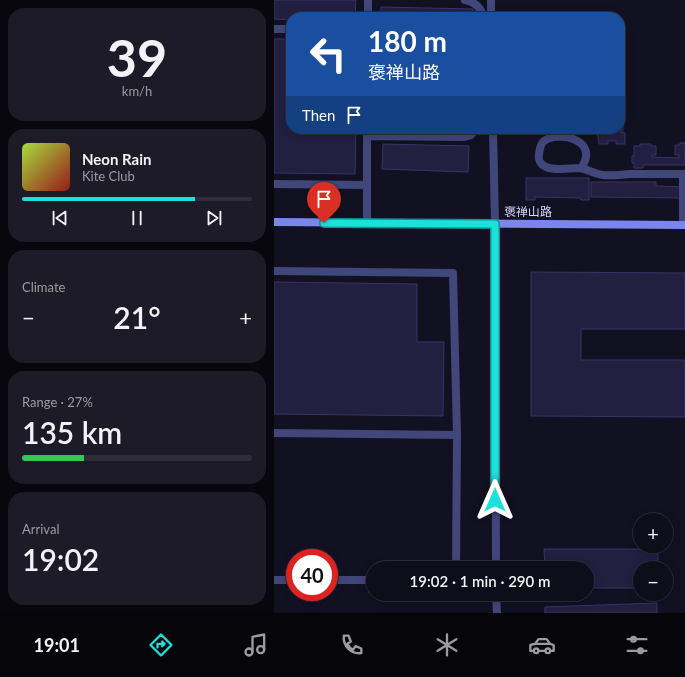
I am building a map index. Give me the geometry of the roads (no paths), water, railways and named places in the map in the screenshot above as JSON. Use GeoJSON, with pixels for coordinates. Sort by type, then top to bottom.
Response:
{"type":"FeatureCollection","features":[{"type":"Feature","properties":{"kind":"main road","name":"褒禅山路"},"geometry":{"type":"LineString","coordinates":[[274,222],[684,225]]}},
{"type":"Feature","properties":{"kind":"street"},"geometry":{"type":"LineString","coordinates":[[368,0],[368,12]]}},
{"type":"Feature","properties":{"kind":"street"},"geometry":{"type":"LineString","coordinates":[[465,0],[474,2],[479,7],[481,12]]}},
{"type":"Feature","properties":{"kind":"street"},"geometry":{"type":"LineString","coordinates":[[491,0],[491,12]]}},
{"type":"Feature","properties":{"kind":"street"},"geometry":{"type":"LineString","coordinates":[[274,29],[286,30]]}},
{"type":"Feature","properties":{"kind":"street"},"geometry":{"type":"LineString","coordinates":[[367,134],[367,223]]}},
{"type":"Feature","properties":{"kind":"street"},"geometry":{"type":"LineString","coordinates":[[405,134],[463,137],[472,134]]}},
{"type":"Feature","properties":{"kind":"street"},"geometry":{"type":"LineString","coordinates":[[493,134],[495,224],[496,561]]}},
{"type":"Feature","properties":{"kind":"street"},"geometry":{"type":"LineString","coordinates":[[581,168],[584,165],[587,154],[585,147],[580,142],[571,138],[562,137],[552,137],[544,140],[539,155],[542,164],[545,167],[581,168],[601,175],[684,174],[684,225]]}},
{"type":"Feature","properties":{"kind":"street"},"geometry":{"type":"LineString","coordinates":[[274,184],[366,185]]}},
{"type":"Feature","properties":{"kind":"street"},"geometry":{"type":"LineString","coordinates":[[274,271],[453,273],[457,436],[456,561]]}},
{"type":"Feature","properties":{"kind":"street"},"geometry":{"type":"LineString","coordinates":[[274,433],[457,436]]}},
{"type":"Feature","properties":{"kind":"street"},"geometry":{"type":"LineString","coordinates":[[274,580],[286,580]]}},
{"type":"Feature","properties":{"kind":"street"},"geometry":{"type":"LineString","coordinates":[[338,580],[366,580]]}},
{"type":"Feature","properties":{"kind":"street"},"geometry":{"type":"LineString","coordinates":[[496,601],[497,613]]}}]}
